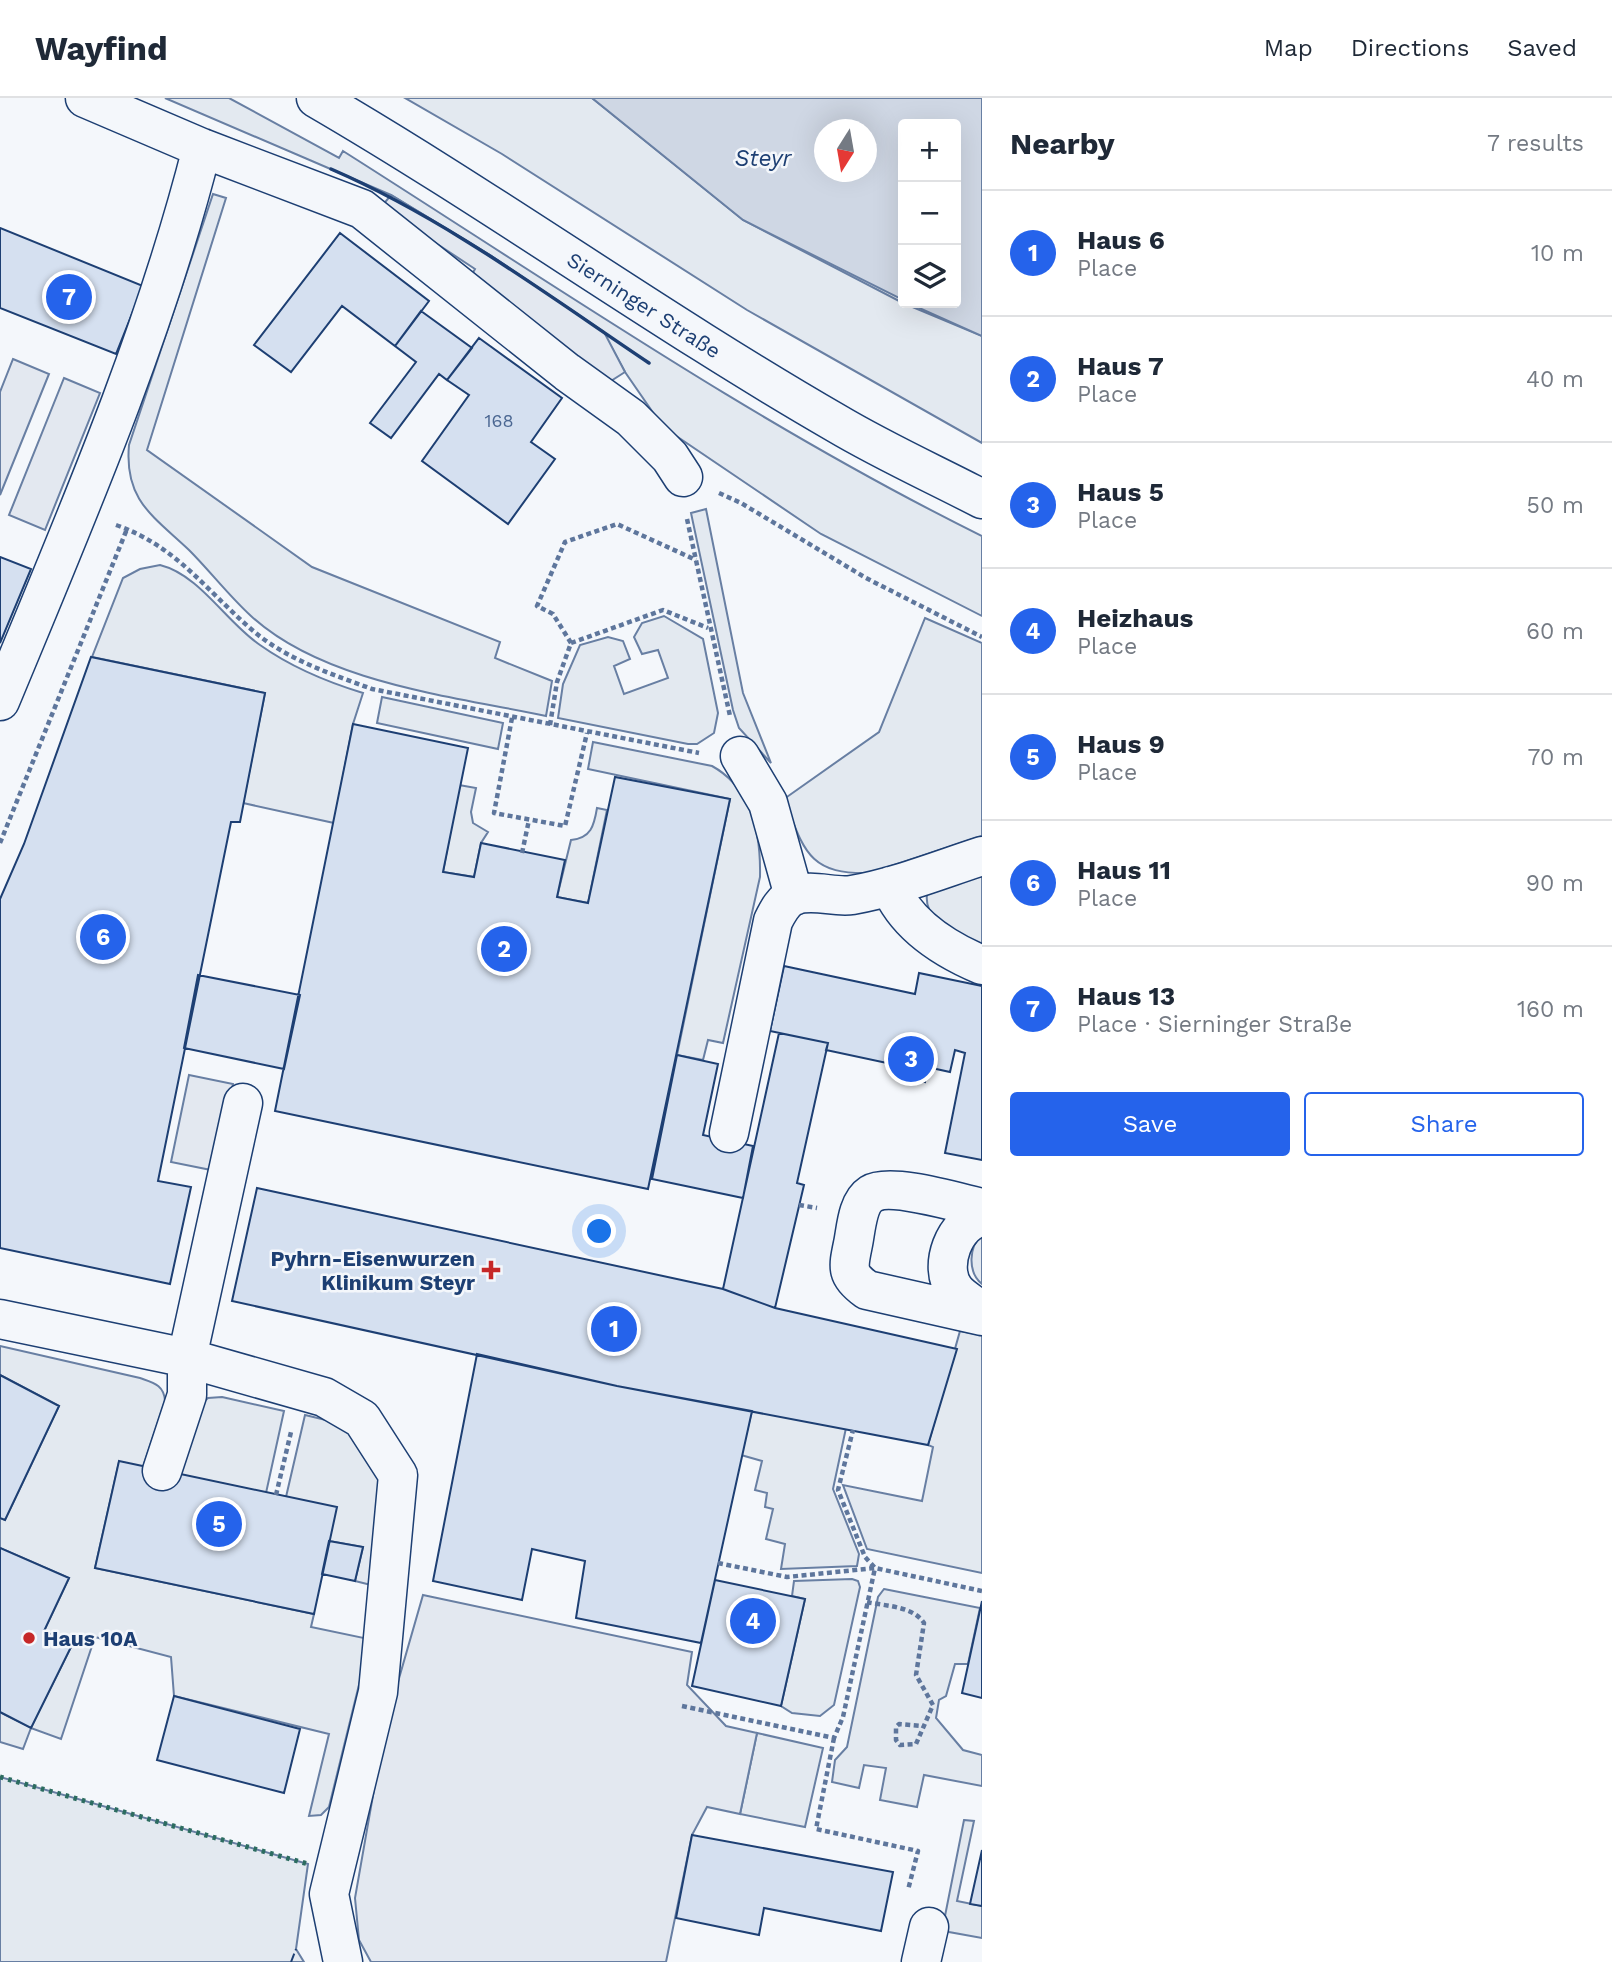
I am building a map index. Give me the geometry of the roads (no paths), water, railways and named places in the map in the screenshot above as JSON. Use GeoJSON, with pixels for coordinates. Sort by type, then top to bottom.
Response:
{"type":"FeatureCollection","features":[{"type":"Feature","properties":{"kind":"main road"},"geometry":{"type":"LineString","coordinates":[[85,98],[202,148],[362,209],[567,372],[631,418],[670,457],[682,477]]}},
{"type":"Feature","properties":{"kind":"main road","name":"Sierninger Straße"},"geometry":{"type":"LineString","coordinates":[[316,98],[495,206],[642,304],[838,424],[982,499]]}},
{"type":"Feature","properties":{"kind":"main road"},"geometry":{"type":"LineString","coordinates":[[0,701],[78,513],[180,235],[202,148]]}},
{"type":"Feature","properties":{"kind":"main road"},"geometry":{"type":"LineString","coordinates":[[740,756],[768,803],[794,896]]}},
{"type":"Feature","properties":{"kind":"main road"},"geometry":{"type":"LineString","coordinates":[[729,1133],[773,920],[780,907],[794,896],[818,893],[849,896],[890,886],[982,856]]}},
{"type":"Feature","properties":{"kind":"main road"},"geometry":{"type":"LineString","coordinates":[[890,886],[898,906],[910,921],[938,941],[982,965]]}},
{"type":"Feature","properties":{"kind":"main road"},"geometry":{"type":"LineString","coordinates":[[162,1471],[187,1395],[187,1358],[243,1103]]}},
{"type":"Feature","properties":{"kind":"main road"},"geometry":{"type":"LineString","coordinates":[[982,1208],[888,1189],[871,1194],[862,1204],[849,1266],[853,1280],[867,1290],[982,1314]]}},
{"type":"Feature","properties":{"kind":"main road"},"geometry":{"type":"LineString","coordinates":[[982,1217],[969,1219],[956,1234],[947,1270],[955,1290],[982,1314]]}},
{"type":"Feature","properties":{"kind":"main road"},"geometry":{"type":"LineString","coordinates":[[0,1319],[187,1358],[324,1397],[362,1419],[398,1475],[378,1692],[330,1894],[343,1962]]}},
{"type":"Feature","properties":{"kind":"water","name":"Steyr"},"geometry":{"type":"Polygon","coordinates":[[[592,98],[982,98],[982,336],[919,308],[961,308],[961,119],[898,119],[898,298],[743,220],[592,98]]]}},
{"type":"Feature","properties":{"kind":"place","name":"Haus 13"},"geometry":{"type":"Point","coordinates":[69,297]}},
{"type":"Feature","properties":{"kind":"place","name":"Haus 11"},"geometry":{"type":"Point","coordinates":[103,937]}},
{"type":"Feature","properties":{"kind":"place","name":"Haus 7"},"geometry":{"type":"Point","coordinates":[504,949]}},
{"type":"Feature","properties":{"kind":"place","name":"Haus 5"},"geometry":{"type":"Point","coordinates":[911,1059]}},
{"type":"Feature","properties":{"kind":"place","name":"Pyhrn-Eisenwurzen Klinikum Steyr"},"geometry":{"type":"Point","coordinates":[491,1270]}},
{"type":"Feature","properties":{"kind":"place","name":"Haus 6"},"geometry":{"type":"Point","coordinates":[614,1329]}},
{"type":"Feature","properties":{"kind":"place","name":"Haus 9"},"geometry":{"type":"Point","coordinates":[219,1524]}},
{"type":"Feature","properties":{"kind":"place","name":"Heizhaus"},"geometry":{"type":"Point","coordinates":[753,1621]}},
{"type":"Feature","properties":{"kind":"place","name":"Haus 10A"},"geometry":{"type":"Point","coordinates":[29,1638]}}]}
